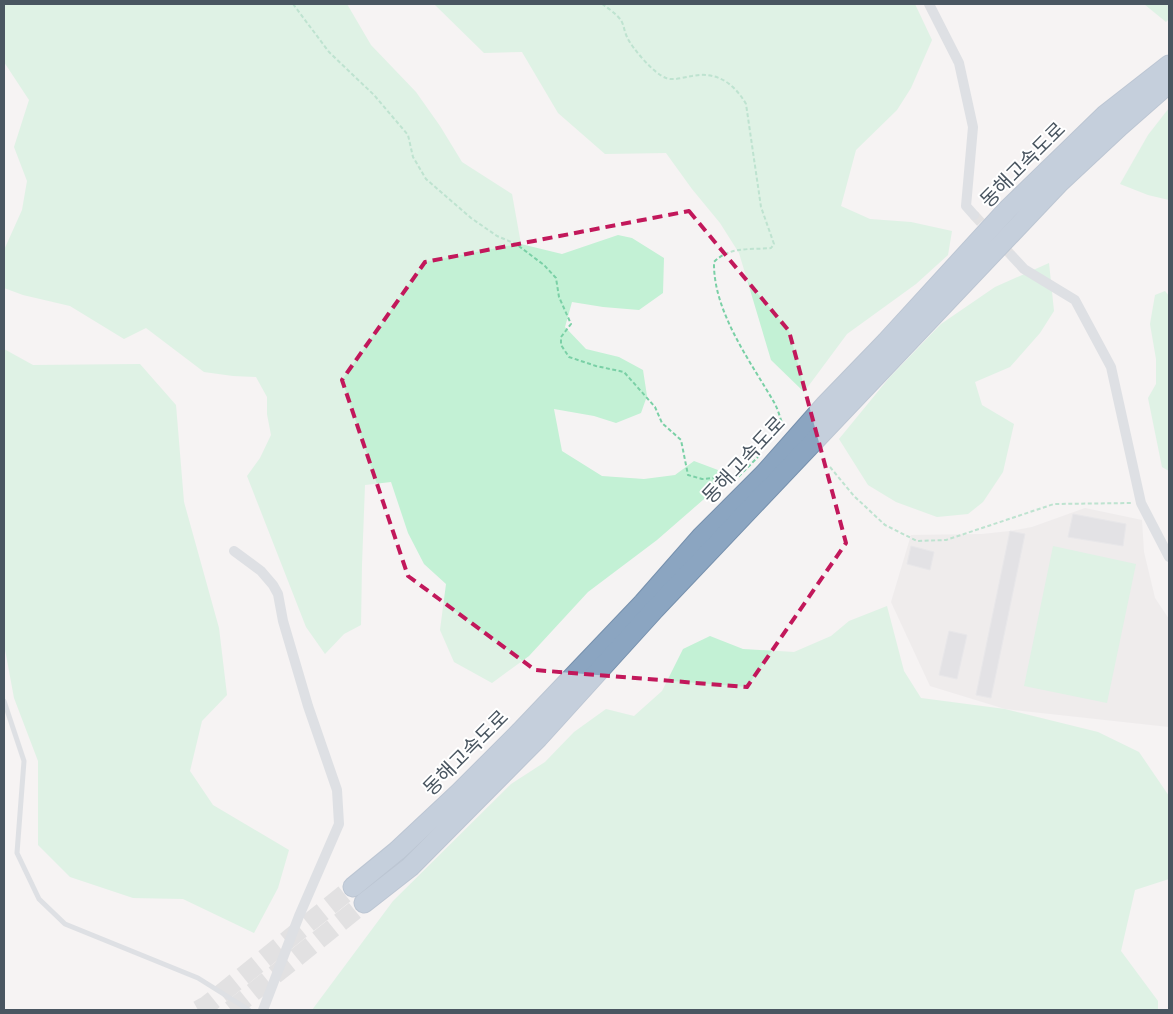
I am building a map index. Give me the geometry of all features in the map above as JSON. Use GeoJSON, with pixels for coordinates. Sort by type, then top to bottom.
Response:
{"type":"FeatureCollection","features":[{"type":"Feature","properties":{"kind":"highway","name":"동해고속도로"},"geometry":{"type":"LineString","coordinates":[[353,887],[404,845],[520,732],[643,603],[701,537],[764,474],[826,404],[886,342],[1006,211],[1106,115],[1169,65]]}},
{"type":"Feature","properties":{"kind":"highway","name":"동해고속도로"},"geometry":{"type":"LineString","coordinates":[[364,902],[410,867],[538,738],[655,609],[1060,182],[1169,83]]}},
{"type":"Feature","properties":{"kind":"street"},"geometry":{"type":"LineString","coordinates":[[929,4],[959,63],[973,127],[966,206],[974,215]]}},
{"type":"Feature","properties":{"kind":"street"},"geometry":{"type":"LineString","coordinates":[[1012,256],[1024,269],[1075,300],[1111,367],[1141,503],[1169,556]]}},
{"type":"Feature","properties":{"kind":"street"},"geometry":{"type":"LineString","coordinates":[[234,551],[261,571],[278,594],[282,621],[308,706],[337,790],[339,824],[299,916],[263,1010]]}},
{"type":"Feature","properties":{"kind":"lane"},"geometry":{"type":"LineString","coordinates":[[4,703],[24,761],[17,852],[39,899],[65,924],[198,978],[249,1010]]}},
{"type":"Feature","properties":{"kind":"path"},"geometry":{"type":"LineString","coordinates":[[293,4],[329,52],[374,95],[408,135],[413,157],[426,179],[470,218],[497,236],[516,244],[544,265],[556,278],[559,296],[571,324],[561,337],[561,345],[569,357],[596,366],[624,372],[655,407],[662,423],[681,440],[688,474],[702,479],[739,476],[765,450]]}},
{"type":"Feature","properties":{"kind":"path"},"geometry":{"type":"LineString","coordinates":[[602,4],[619,19],[630,43],[660,76],[672,80],[701,74],[716,76],[728,82],[746,104],[761,207],[774,244],[771,248],[741,249],[722,254],[714,262],[714,278],[724,310],[752,368],[776,406],[784,430]]}},
{"type":"Feature","properties":{"kind":"path"},"geometry":{"type":"LineString","coordinates":[[830,467],[854,496],[885,525],[917,541],[946,540],[1054,504],[1141,503]]}},
{"type":"Feature","properties":{"kind":"highlighted area"},"geometry":{"type":"Polygon","coordinates":[[[689,211],[789,331],[846,543],[747,687],[535,670],[408,576],[342,380],[425,262],[689,211]]]}},
{"type":"Feature","properties":{"kind":"shaded area"},"geometry":{"type":"Polygon","coordinates":[[[1085,508],[1142,520],[1144,552],[1155,598],[1169,619],[1169,727],[1005,709],[930,686],[891,602],[911,535],[982,534],[1010,531],[1032,527],[1085,508]]]}},
{"type":"Feature","properties":{"kind":"green space"},"geometry":{"type":"Polygon","coordinates":[[[4,4],[347,4],[371,45],[416,92],[462,162],[512,194],[521,244],[562,254],[618,235],[632,238],[664,258],[663,293],[639,310],[572,302],[565,327],[586,349],[619,357],[643,370],[647,396],[641,413],[616,423],[594,416],[554,409],[562,451],[602,476],[644,479],[675,475],[694,461],[718,470],[711,493],[657,540],[588,592],[529,656],[492,683],[454,662],[440,630],[446,584],[424,564],[408,533],[391,482],[365,485],[361,625],[344,634],[325,654],[306,627],[247,476],[260,458],[271,435],[267,414],[267,397],[256,377],[204,372],[146,328],[124,339],[70,306],[23,295],[4,288],[4,250],[22,210],[27,181],[14,147],[29,100],[4,62],[4,4]]]}},
{"type":"Feature","properties":{"kind":"green space"},"geometry":{"type":"Polygon","coordinates":[[[434,4],[915,4],[932,40],[911,88],[897,110],[856,150],[841,206],[870,219],[911,222],[952,231],[948,255],[916,284],[847,334],[804,392],[771,360],[739,253],[720,223],[666,153],[605,154],[558,113],[522,52],[484,53],[434,4]]]}},
{"type":"Feature","properties":{"kind":"green space"},"geometry":{"type":"Polygon","coordinates":[[[1144,4],[1169,4],[1169,19],[1166,22],[1144,4]]]}},
{"type":"Feature","properties":{"kind":"green space"},"geometry":{"type":"Polygon","coordinates":[[[1169,108],[1169,200],[1148,195],[1120,184],[1148,135],[1169,108]]]}},
{"type":"Feature","properties":{"kind":"green space"},"geometry":{"type":"Polygon","coordinates":[[[1049,263],[1054,311],[1040,333],[1010,367],[975,382],[982,405],[1014,424],[1003,472],[983,502],[968,514],[937,517],[896,502],[868,485],[839,439],[889,378],[941,324],[995,287],[1049,263]]]}},
{"type":"Feature","properties":{"kind":"green space"},"geometry":{"type":"Polygon","coordinates":[[[1165,291],[1169,296],[1169,471],[1162,467],[1148,398],[1156,384],[1156,359],[1150,324],[1155,295],[1165,291]]]}},
{"type":"Feature","properties":{"kind":"green space"},"geometry":{"type":"Polygon","coordinates":[[[4,349],[33,365],[140,364],[176,405],[184,502],[219,628],[227,695],[202,721],[190,771],[213,805],[289,850],[278,888],[254,933],[183,899],[133,898],[70,877],[38,845],[38,761],[14,698],[4,644],[4,349]]]}},
{"type":"Feature","properties":{"kind":"green space"},"geometry":{"type":"Polygon","coordinates":[[[1053,546],[1136,564],[1107,703],[1024,686],[1053,546]]]}},
{"type":"Feature","properties":{"kind":"green space"},"geometry":{"type":"Polygon","coordinates":[[[887,606],[904,671],[921,698],[1005,709],[1098,732],[1139,752],[1169,796],[1169,879],[1135,890],[1121,951],[1158,1001],[1158,1010],[312,1010],[393,901],[511,784],[545,762],[574,732],[606,709],[634,716],[662,691],[683,649],[710,636],[743,649],[794,652],[831,636],[849,621],[887,606]]]}},
{"type":"Feature","properties":{"kind":"building"},"geometry":{"type":"Polygon","coordinates":[[[1073,514],[1126,524],[1123,546],[1068,537],[1073,514]]]}},
{"type":"Feature","properties":{"kind":"building"},"geometry":{"type":"Polygon","coordinates":[[[1010,531],[1025,534],[991,698],[976,695],[1010,531]]]}},
{"type":"Feature","properties":{"kind":"building"},"geometry":{"type":"Polygon","coordinates":[[[911,546],[934,552],[930,570],[907,564],[911,546]]]}},
{"type":"Feature","properties":{"kind":"building"},"geometry":{"type":"Polygon","coordinates":[[[949,631],[967,635],[957,679],[939,675],[949,631]]]}},
{"type":"Feature","properties":{"kind":"tunnel"},"geometry":{"type":"LineString","coordinates":[[974,215],[1012,256]]}},
{"type":"Feature","properties":{"kind":"tunnel"},"geometry":{"type":"LineString","coordinates":[[198,1010],[207,1005],[353,887]]}},
{"type":"Feature","properties":{"kind":"tunnel"},"geometry":{"type":"LineString","coordinates":[[231,1010],[364,903]]}}]}
